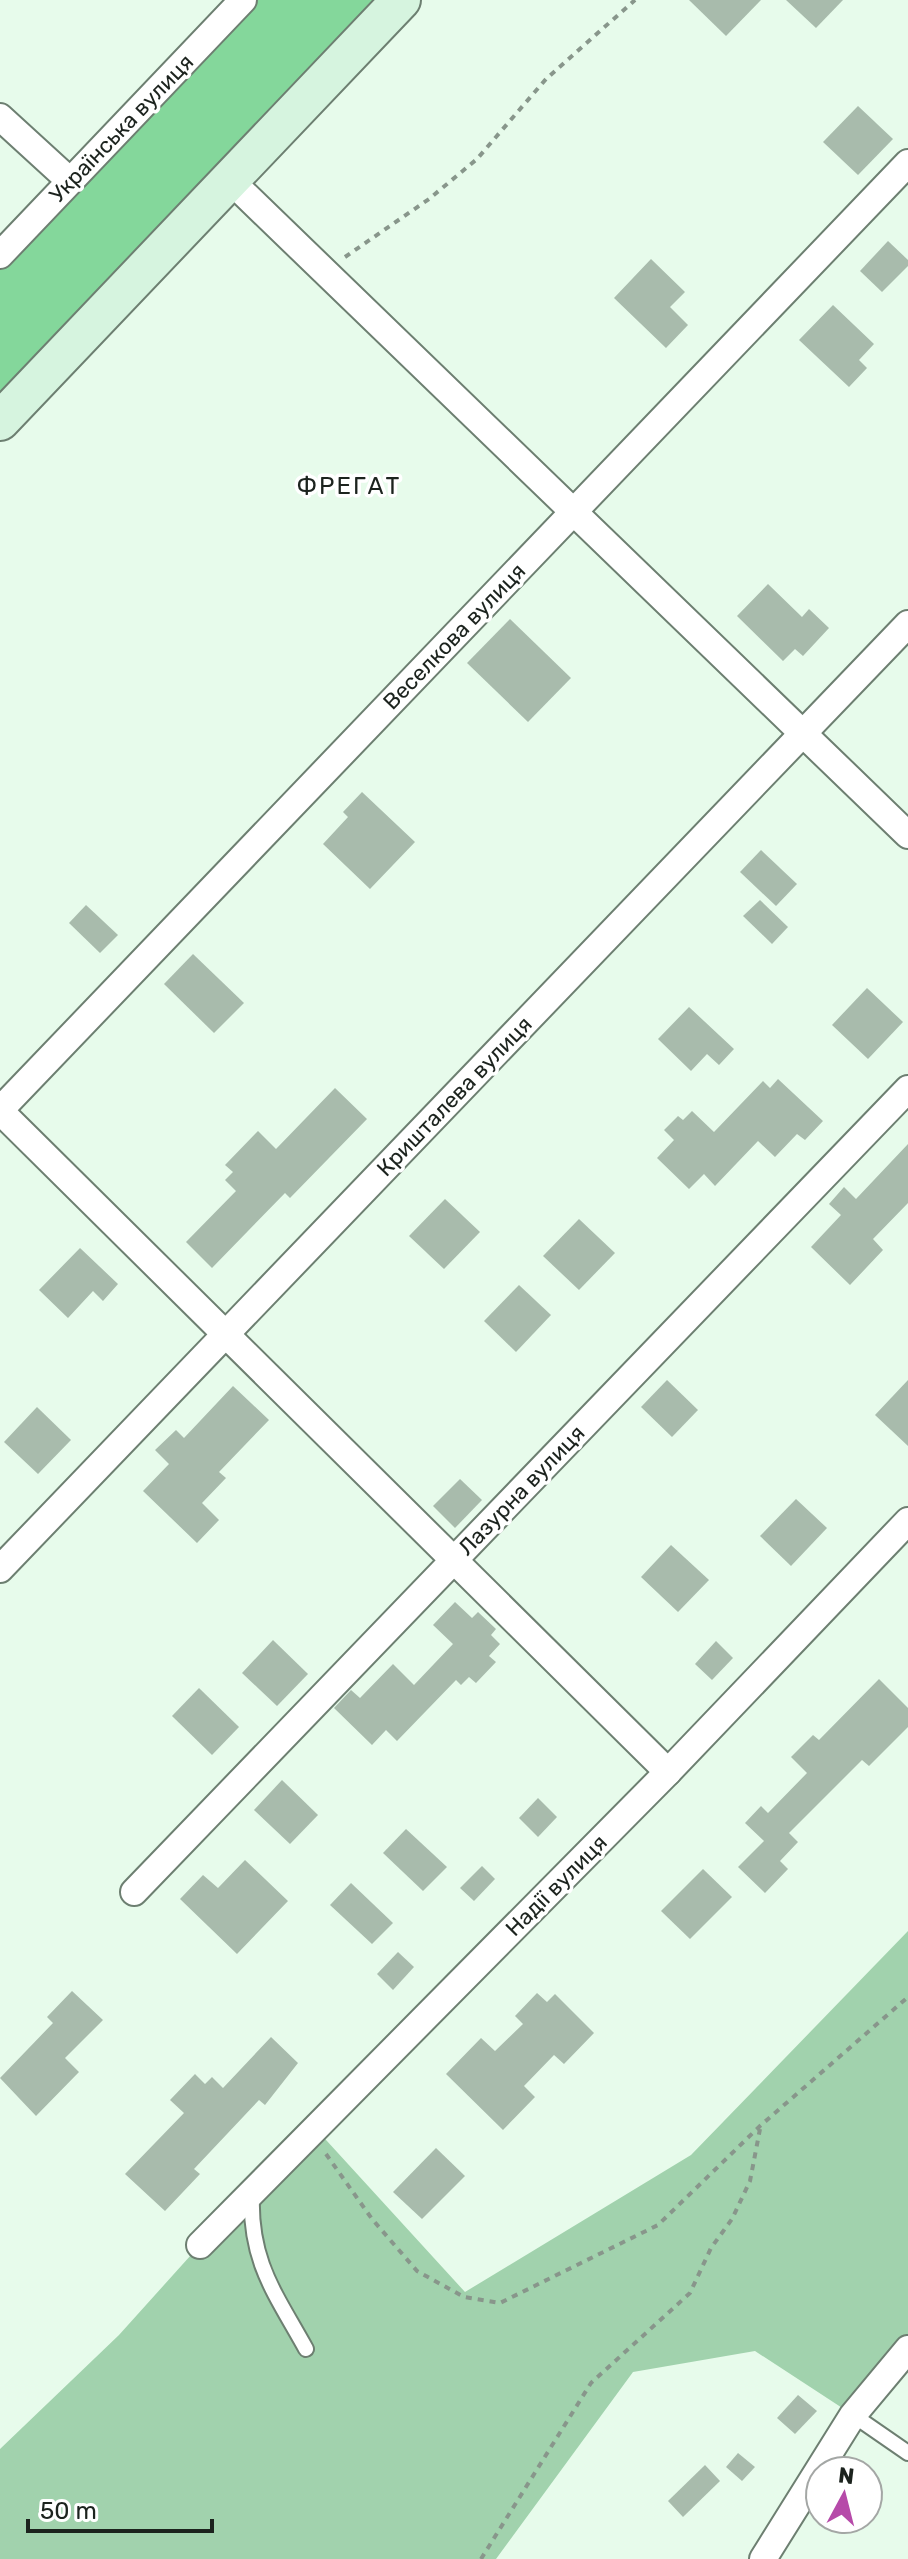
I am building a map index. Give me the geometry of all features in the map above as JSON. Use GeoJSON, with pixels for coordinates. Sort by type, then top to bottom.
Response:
{"type":"FeatureCollection","features":[{"type":"Feature","properties":{"kind":"street","name":"Українська вулиця"},"geometry":{"type":"LineString","coordinates":[[0,255],[243,0]]}},
{"type":"Feature","properties":{"kind":"street"},"geometry":{"type":"LineString","coordinates":[[0,421],[401,0]]}},
{"type":"Feature","properties":{"kind":"street"},"geometry":{"type":"LineString","coordinates":[[0,117],[70,181]]}},
{"type":"Feature","properties":{"kind":"street","name":"Веселкова вулиця"},"geometry":{"type":"LineString","coordinates":[[0,1110],[908,163]]}},
{"type":"Feature","properties":{"kind":"street"},"geometry":{"type":"LineString","coordinates":[[230,180],[908,835]]}},
{"type":"Feature","properties":{"kind":"street","name":"Кришталева вулиця"},"geometry":{"type":"LineString","coordinates":[[0,1569],[908,624]]}},
{"type":"Feature","properties":{"kind":"street","name":"Лазурна вулиця"},"geometry":{"type":"LineString","coordinates":[[134,1892],[908,1089]]}},
{"type":"Feature","properties":{"kind":"street"},"geometry":{"type":"LineString","coordinates":[[0,1110],[668,1772]]}},
{"type":"Feature","properties":{"kind":"street","name":"Надії вулиця"},"geometry":{"type":"LineString","coordinates":[[200,2245],[668,1772],[908,1521]]}},
{"type":"Feature","properties":{"kind":"street"},"geometry":{"type":"LineString","coordinates":[[763,2559],[853,2415],[908,2349]]}},
{"type":"Feature","properties":{"kind":"lane"},"geometry":{"type":"LineString","coordinates":[[252,2193],[251,2219],[256,2248],[269,2287],[306,2349]]}},
{"type":"Feature","properties":{"kind":"lane"},"geometry":{"type":"LineString","coordinates":[[853,2415],[908,2453]]}},
{"type":"Feature","properties":{"kind":"path"},"geometry":{"type":"LineString","coordinates":[[326,273],[359,244],[429,199],[477,159],[546,79],[635,0]]}},
{"type":"Feature","properties":{"kind":"path"},"geometry":{"type":"LineString","coordinates":[[311,2133],[372,2219],[417,2271],[464,2297],[500,2303],[658,2225],[760,2126],[908,1997]]}},
{"type":"Feature","properties":{"kind":"path"},"geometry":{"type":"LineString","coordinates":[[481,2559],[591,2383],[690,2293],[711,2248],[732,2219],[750,2181],[760,2126]]}},
{"type":"Feature","properties":{"kind":"green space"},"geometry":{"type":"Polygon","coordinates":[[[243,0],[379,0],[0,397],[0,255],[243,0]]]}},
{"type":"Feature","properties":{"kind":"green space"},"geometry":{"type":"Polygon","coordinates":[[[908,1931],[908,2349],[853,2415],[755,2351],[633,2372],[496,2559],[0,2559],[0,2449],[119,2335],[200,2245],[316,2129],[465,2292],[691,2155],[908,1931]]]}},
{"type":"Feature","properties":{"kind":"building"},"geometry":{"type":"Polygon","coordinates":[[[689,0],[761,0],[726,36],[689,0]]]}},
{"type":"Feature","properties":{"kind":"building"},"geometry":{"type":"Polygon","coordinates":[[[786,0],[843,0],[816,28],[786,0]]]}},
{"type":"Feature","properties":{"kind":"building"},"geometry":{"type":"Polygon","coordinates":[[[858,106],[893,139],[858,175],[823,142],[858,106]]]}},
{"type":"Feature","properties":{"kind":"building"},"geometry":{"type":"Polygon","coordinates":[[[888,241],[908,260],[908,266],[882,292],[860,271],[888,241]]]}},
{"type":"Feature","properties":{"kind":"building"},"geometry":{"type":"Polygon","coordinates":[[[651,259],[685,292],[670,307],[688,325],[666,348],[614,298],[651,259]]]}},
{"type":"Feature","properties":{"kind":"building"},"geometry":{"type":"Polygon","coordinates":[[[833,305],[874,344],[859,360],[867,368],[849,387],[799,340],[833,305]]]}},
{"type":"Feature","properties":{"kind":"building"},"geometry":{"type":"Polygon","coordinates":[[[768,584],[802,617],[809,609],[829,628],[803,656],[795,649],[783,661],[737,616],[768,584]]]}},
{"type":"Feature","properties":{"kind":"building"},"geometry":{"type":"Polygon","coordinates":[[[510,619],[571,678],[528,722],[467,663],[510,619]]]}},
{"type":"Feature","properties":{"kind":"building"},"geometry":{"type":"Polygon","coordinates":[[[362,792],[415,842],[370,889],[323,844],[348,817],[343,812],[362,792]]]}},
{"type":"Feature","properties":{"kind":"building"},"geometry":{"type":"Polygon","coordinates":[[[761,850],[797,884],[776,906],[740,872],[761,850]]]}},
{"type":"Feature","properties":{"kind":"building"},"geometry":{"type":"Polygon","coordinates":[[[760,900],[788,927],[772,944],[743,916],[760,900]]]}},
{"type":"Feature","properties":{"kind":"building"},"geometry":{"type":"Polygon","coordinates":[[[86,905],[118,935],[100,953],[69,923],[86,905]]]}},
{"type":"Feature","properties":{"kind":"building"},"geometry":{"type":"Polygon","coordinates":[[[193,954],[244,1003],[214,1033],[164,984],[193,954]]]}},
{"type":"Feature","properties":{"kind":"building"},"geometry":{"type":"Polygon","coordinates":[[[867,988],[903,1022],[868,1059],[832,1025],[867,988]]]}},
{"type":"Feature","properties":{"kind":"building"},"geometry":{"type":"Polygon","coordinates":[[[689,1007],[734,1049],[719,1065],[707,1054],[691,1071],[658,1039],[689,1007]]]}},
{"type":"Feature","properties":{"kind":"building"},"geometry":{"type":"Polygon","coordinates":[[[778,1079],[823,1121],[805,1140],[797,1134],[775,1157],[758,1141],[715,1186],[704,1174],[689,1189],[657,1158],[674,1140],[664,1130],[678,1116],[683,1120],[692,1111],[714,1132],[763,1081],[770,1088],[778,1079]]]}},
{"type":"Feature","properties":{"kind":"building"},"geometry":{"type":"Polygon","coordinates":[[[335,1088],[367,1119],[290,1198],[285,1193],[212,1268],[186,1242],[236,1191],[225,1180],[233,1172],[225,1165],[258,1131],[276,1149],[335,1088]]]}},
{"type":"Feature","properties":{"kind":"building"},"geometry":{"type":"Polygon","coordinates":[[[908,1144],[908,1203],[873,1239],[883,1250],[850,1285],[811,1247],[841,1215],[829,1204],[844,1187],[856,1199],[908,1144]]]}},
{"type":"Feature","properties":{"kind":"building"},"geometry":{"type":"Polygon","coordinates":[[[445,1199],[480,1232],[444,1269],[409,1236],[445,1199]]]}},
{"type":"Feature","properties":{"kind":"building"},"geometry":{"type":"Polygon","coordinates":[[[579,1219],[615,1253],[579,1290],[543,1256],[579,1219]]]}},
{"type":"Feature","properties":{"kind":"building"},"geometry":{"type":"Polygon","coordinates":[[[80,1248],[118,1284],[103,1301],[93,1291],[68,1318],[39,1290],[80,1248]]]}},
{"type":"Feature","properties":{"kind":"building"},"geometry":{"type":"Polygon","coordinates":[[[519,1285],[551,1315],[516,1352],[484,1321],[519,1285]]]}},
{"type":"Feature","properties":{"kind":"building"},"geometry":{"type":"Polygon","coordinates":[[[667,1380],[698,1410],[672,1437],[641,1407],[667,1380]]]}},
{"type":"Feature","properties":{"kind":"building"},"geometry":{"type":"Polygon","coordinates":[[[908,1380],[908,1446],[875,1415],[908,1380]]]}},
{"type":"Feature","properties":{"kind":"building"},"geometry":{"type":"Polygon","coordinates":[[[233,1386],[269,1420],[219,1472],[226,1478],[202,1503],[219,1520],[197,1543],[143,1491],[169,1464],[155,1450],[176,1430],[184,1438],[233,1386]]]}},
{"type":"Feature","properties":{"kind":"building"},"geometry":{"type":"Polygon","coordinates":[[[37,1407],[71,1440],[38,1474],[4,1442],[37,1407]]]}},
{"type":"Feature","properties":{"kind":"building"},"geometry":{"type":"Polygon","coordinates":[[[460,1479],[482,1500],[455,1528],[433,1506],[460,1479]]]}},
{"type":"Feature","properties":{"kind":"building"},"geometry":{"type":"Polygon","coordinates":[[[796,1499],[827,1528],[791,1566],[760,1536],[796,1499]]]}},
{"type":"Feature","properties":{"kind":"building"},"geometry":{"type":"Polygon","coordinates":[[[671,1545],[709,1580],[678,1612],[641,1577],[671,1545]]]}},
{"type":"Feature","properties":{"kind":"building"},"geometry":{"type":"Polygon","coordinates":[[[455,1602],[472,1618],[478,1612],[496,1629],[491,1635],[500,1644],[489,1656],[496,1662],[476,1683],[469,1677],[461,1685],[456,1680],[397,1741],[386,1730],[372,1745],[334,1708],[351,1690],[360,1698],[393,1664],[414,1685],[453,1644],[433,1625],[455,1602]]]}},
{"type":"Feature","properties":{"kind":"building"},"geometry":{"type":"Polygon","coordinates":[[[273,1640],[308,1674],[277,1706],[242,1673],[273,1640]]]}},
{"type":"Feature","properties":{"kind":"building"},"geometry":{"type":"Polygon","coordinates":[[[716,1641],[733,1658],[712,1680],[695,1664],[716,1641]]]}},
{"type":"Feature","properties":{"kind":"building"},"geometry":{"type":"Polygon","coordinates":[[[879,1679],[908,1708],[908,1727],[869,1766],[862,1760],[789,1833],[798,1842],[780,1861],[788,1869],[765,1893],[738,1867],[764,1841],[745,1823],[761,1806],[768,1813],[807,1773],[791,1757],[813,1735],[819,1740],[879,1679]]]}},
{"type":"Feature","properties":{"kind":"building"},"geometry":{"type":"Polygon","coordinates":[[[199,1688],[239,1727],[212,1755],[172,1716],[199,1688]]]}},
{"type":"Feature","properties":{"kind":"building"},"geometry":{"type":"Polygon","coordinates":[[[282,1780],[318,1815],[290,1844],[254,1810],[282,1780]]]}},
{"type":"Feature","properties":{"kind":"building"},"geometry":{"type":"Polygon","coordinates":[[[538,1798],[557,1817],[538,1837],[519,1818],[538,1798]]]}},
{"type":"Feature","properties":{"kind":"building"},"geometry":{"type":"Polygon","coordinates":[[[406,1829],[447,1867],[423,1891],[383,1853],[406,1829]]]}},
{"type":"Feature","properties":{"kind":"building"},"geometry":{"type":"Polygon","coordinates":[[[245,1860],[288,1901],[237,1954],[180,1899],[203,1875],[218,1888],[245,1860]]]}},
{"type":"Feature","properties":{"kind":"building"},"geometry":{"type":"Polygon","coordinates":[[[482,1866],[495,1879],[474,1901],[460,1888],[482,1866]]]}},
{"type":"Feature","properties":{"kind":"building"},"geometry":{"type":"Polygon","coordinates":[[[703,1869],[732,1897],[690,1939],[661,1911],[703,1869]]]}},
{"type":"Feature","properties":{"kind":"building"},"geometry":{"type":"Polygon","coordinates":[[[351,1883],[393,1923],[372,1944],[330,1905],[351,1883]]]}},
{"type":"Feature","properties":{"kind":"building"},"geometry":{"type":"Polygon","coordinates":[[[398,1952],[414,1967],[393,1990],[377,1974],[398,1952]]]}},
{"type":"Feature","properties":{"kind":"building"},"geometry":{"type":"Polygon","coordinates":[[[72,1991],[103,2020],[65,2058],[79,2072],[36,2116],[0,2078],[53,2023],[47,2017],[72,1991]]]}},
{"type":"Feature","properties":{"kind":"building"},"geometry":{"type":"Polygon","coordinates":[[[537,1993],[547,2002],[555,1994],[594,2033],[564,2064],[554,2055],[524,2086],[535,2097],[503,2130],[446,2074],[481,2038],[495,2051],[523,2024],[515,2016],[537,1993]]]}},
{"type":"Feature","properties":{"kind":"building"},"geometry":{"type":"Polygon","coordinates":[[[271,2037],[298,2063],[265,2105],[259,2100],[194,2169],[200,2174],[165,2211],[125,2174],[184,2113],[170,2100],[195,2074],[205,2084],[212,2077],[223,2088],[271,2037]]]}},
{"type":"Feature","properties":{"kind":"building"},"geometry":{"type":"Polygon","coordinates":[[[436,2148],[465,2176],[422,2219],[393,2192],[436,2148]]]}},
{"type":"Feature","properties":{"kind":"building"},"geometry":{"type":"Polygon","coordinates":[[[798,2395],[817,2411],[795,2434],[777,2418],[798,2395]]]}},
{"type":"Feature","properties":{"kind":"building"},"geometry":{"type":"Polygon","coordinates":[[[738,2453],[755,2467],[742,2481],[726,2467],[738,2453]]]}},
{"type":"Feature","properties":{"kind":"building"},"geometry":{"type":"Polygon","coordinates":[[[705,2465],[720,2481],[683,2517],[668,2501],[705,2465]]]}},
{"type":"Feature","properties":{"kind":"district","name":"ФРЕГАТ"},"geometry":{"type":"Point","coordinates":[349,486]}}]}
